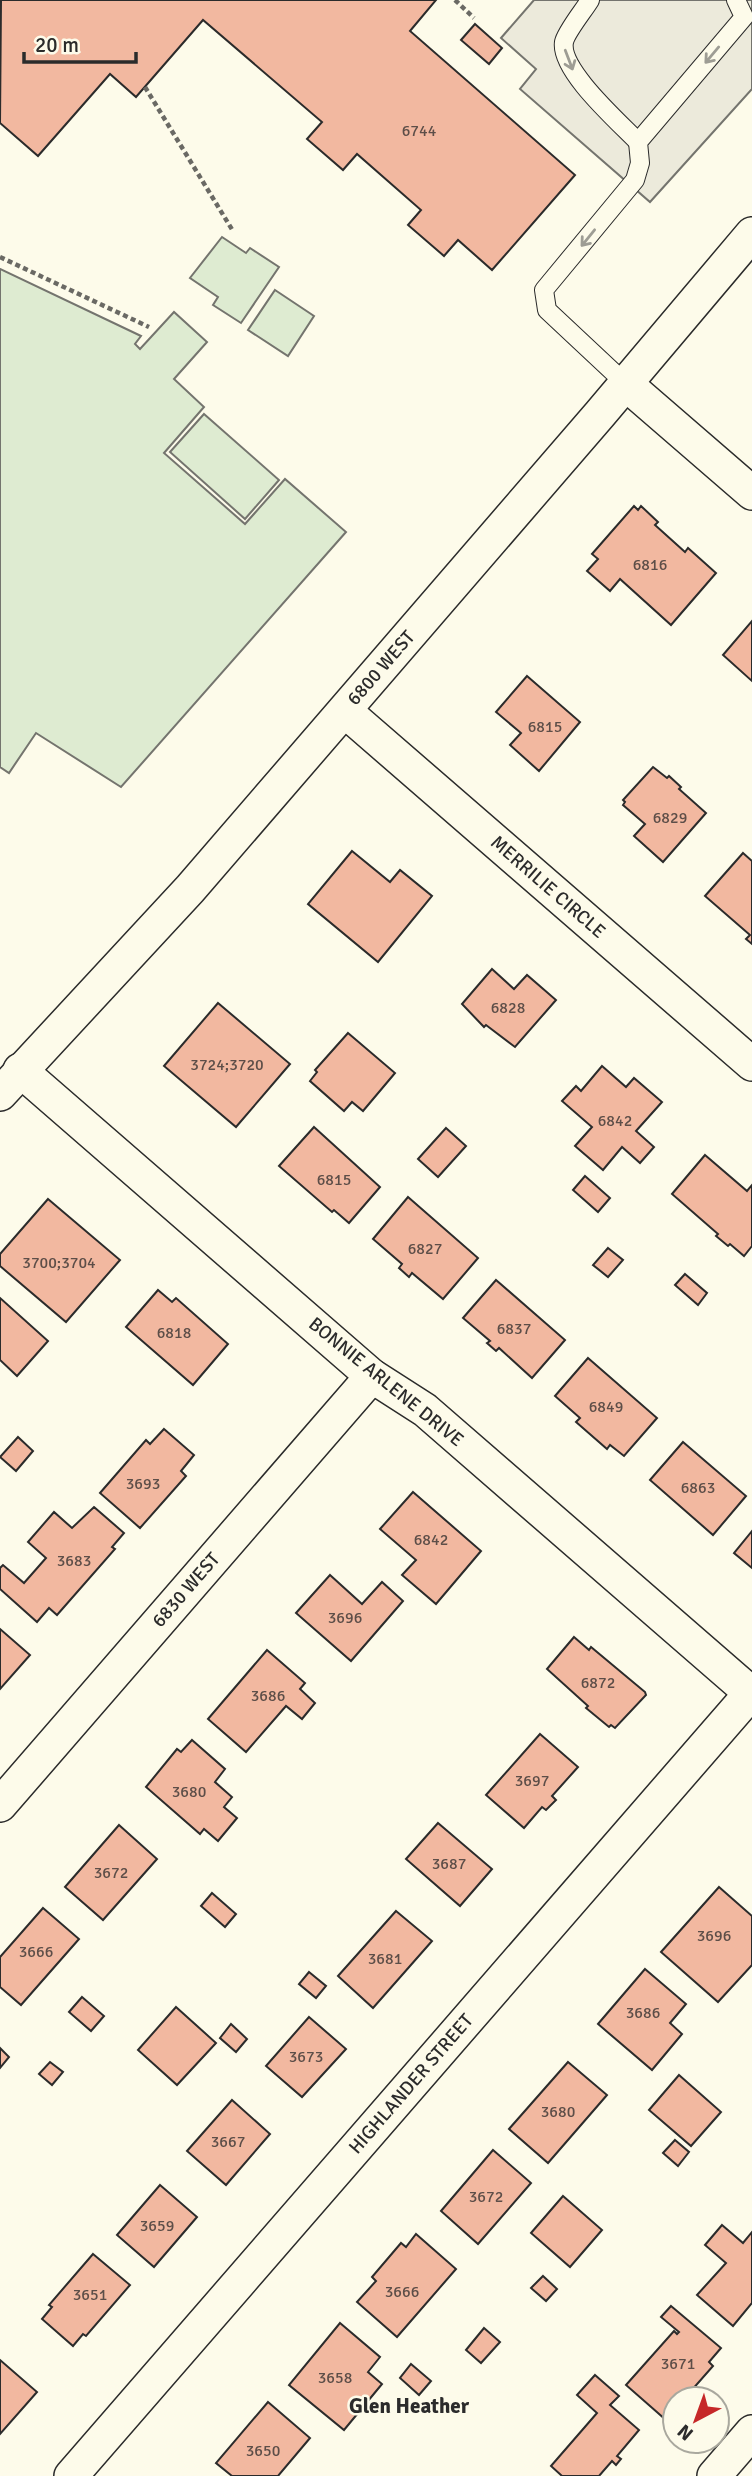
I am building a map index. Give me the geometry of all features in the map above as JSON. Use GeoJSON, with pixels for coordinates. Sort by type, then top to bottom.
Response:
{"type":"FeatureCollection","features":[{"type":"Feature","properties":{"kind":"street","name":"6800 WEST"},"geometry":{"type":"LineString","coordinates":[[10,1082],[190,888],[345,711],[752,234]]}},
{"type":"Feature","properties":{"kind":"street"},"geometry":{"type":"LineString","coordinates":[[626,384],[752,493]]}},
{"type":"Feature","properties":{"kind":"street","name":"MERRILIE CIRCLE"},"geometry":{"type":"LineString","coordinates":[[345,711],[752,1064]]}},
{"type":"Feature","properties":{"kind":"street","name":"BONNIE ARLENE DRIVE"},"geometry":{"type":"LineString","coordinates":[[10,1082],[372,1376],[425,1410],[751,1693]]}},
{"type":"Feature","properties":{"kind":"street","name":"6830 WEST"},"geometry":{"type":"LineString","coordinates":[[0,1805],[372,1376]]}},
{"type":"Feature","properties":{"kind":"street","name":"HIGHLANDER STREET"},"geometry":{"type":"LineString","coordinates":[[71,2476],[751,1693]]}},
{"type":"Feature","properties":{"kind":"street"},"geometry":{"type":"LineString","coordinates":[[714,2476],[752,2432]]}},
{"type":"Feature","properties":{"kind":"lane"},"geometry":{"type":"LineString","coordinates":[[590,0],[564,42],[566,56],[577,79],[638,142],[640,163],[635,180],[544,290],[547,310],[626,384]]}},
{"type":"Feature","properties":{"kind":"lane"},"geometry":{"type":"LineString","coordinates":[[638,142],[744,17],[736,0]]}},
{"type":"Feature","properties":{"kind":"path"},"geometry":{"type":"LineString","coordinates":[[455,0],[474,18]]}},
{"type":"Feature","properties":{"kind":"path"},"geometry":{"type":"LineString","coordinates":[[145,87],[233,231]]}},
{"type":"Feature","properties":{"kind":"path"},"geometry":{"type":"LineString","coordinates":[[0,257],[149,327]]}},
{"type":"Feature","properties":{"kind":"green space"},"geometry":{"type":"Polygon","coordinates":[[[222,237],[246,253],[250,248],[279,267],[241,323],[213,305],[218,297],[190,278],[222,237]]]}},
{"type":"Feature","properties":{"kind":"green space"},"geometry":{"type":"Polygon","coordinates":[[[0,269],[141,336],[135,344],[140,349],[174,312],[207,342],[174,379],[204,407],[164,453],[245,524],[285,479],[346,532],[121,787],[36,733],[9,773],[0,767],[0,269]]]}},
{"type":"Feature","properties":{"kind":"green space"},"geometry":{"type":"Polygon","coordinates":[[[275,290],[314,316],[288,356],[248,330],[275,290]]]}},
{"type":"Feature","properties":{"kind":"green space"},"geometry":{"type":"Polygon","coordinates":[[[204,414],[279,480],[245,519],[170,452],[204,414]]]}},
{"type":"Feature","properties":{"kind":"shaded area"},"geometry":{"type":"Polygon","coordinates":[[[534,0],[752,0],[752,89],[650,202],[520,89],[536,69],[501,38],[534,0]]]}},
{"type":"Feature","properties":{"kind":"building"},"geometry":{"type":"Polygon","coordinates":[[[1,0],[436,0],[410,31],[575,175],[492,270],[458,240],[444,256],[408,225],[421,210],[357,154],[343,170],[307,139],[322,122],[203,20],[136,97],[110,74],[38,156],[0,123],[1,0]]]}},
{"type":"Feature","properties":{"kind":"building"},"geometry":{"type":"Polygon","coordinates":[[[475,24],[502,48],[489,64],[461,40],[475,24]]]}},
{"type":"Feature","properties":{"kind":"building"},"geometry":{"type":"Polygon","coordinates":[[[634,506],[638,510],[641,506],[658,522],[655,525],[685,552],[688,548],[716,573],[671,625],[620,579],[610,591],[587,571],[598,559],[592,554],[634,506]]]}},
{"type":"Feature","properties":{"kind":"building"},"geometry":{"type":"Polygon","coordinates":[[[752,621],[752,681],[723,655],[752,621]]]}},
{"type":"Feature","properties":{"kind":"building"},"geometry":{"type":"Polygon","coordinates":[[[527,676],[580,722],[539,771],[510,745],[521,733],[496,712],[527,676]]]}},
{"type":"Feature","properties":{"kind":"building"},"geometry":{"type":"Polygon","coordinates":[[[653,767],[667,778],[669,776],[681,787],[679,789],[706,813],[663,862],[634,836],[645,824],[623,805],[623,800],[653,767]]]}},
{"type":"Feature","properties":{"kind":"building"},"geometry":{"type":"Polygon","coordinates":[[[352,851],[390,882],[400,870],[432,896],[378,962],[308,904],[352,851]]]}},
{"type":"Feature","properties":{"kind":"building"},"geometry":{"type":"Polygon","coordinates":[[[743,853],[752,861],[752,944],[746,939],[750,935],[705,896],[743,853]]]}},
{"type":"Feature","properties":{"kind":"building"},"geometry":{"type":"Polygon","coordinates":[[[492,969],[514,989],[527,975],[556,1000],[515,1047],[486,1025],[484,1027],[462,1004],[492,969]]]}},
{"type":"Feature","properties":{"kind":"building"},"geometry":{"type":"Polygon","coordinates":[[[218,1003],[290,1064],[236,1127],[164,1066],[218,1003]]]}},
{"type":"Feature","properties":{"kind":"building"},"geometry":{"type":"Polygon","coordinates":[[[348,1033],[395,1073],[363,1111],[352,1102],[344,1111],[310,1081],[317,1072],[315,1070],[348,1033]]]}},
{"type":"Feature","properties":{"kind":"building"},"geometry":{"type":"Polygon","coordinates":[[[602,1066],[626,1087],[634,1078],[662,1102],[636,1131],[654,1147],[640,1163],[622,1147],[603,1170],[575,1146],[592,1127],[562,1101],[576,1086],[581,1091],[602,1066]]]}},
{"type":"Feature","properties":{"kind":"building"},"geometry":{"type":"Polygon","coordinates":[[[314,1127],[380,1187],[349,1223],[334,1210],[332,1212],[279,1166],[314,1127]]]}},
{"type":"Feature","properties":{"kind":"building"},"geometry":{"type":"Polygon","coordinates":[[[446,1128],[466,1146],[438,1177],[418,1159],[446,1128]]]}},
{"type":"Feature","properties":{"kind":"building"},"geometry":{"type":"Polygon","coordinates":[[[705,1155],[747,1191],[752,1185],[752,1246],[744,1256],[716,1236],[718,1234],[672,1194],[705,1155]]]}},
{"type":"Feature","properties":{"kind":"building"},"geometry":{"type":"Polygon","coordinates":[[[585,1176],[610,1198],[598,1212],[573,1190],[585,1176]]]}},
{"type":"Feature","properties":{"kind":"building"},"geometry":{"type":"Polygon","coordinates":[[[408,1197],[478,1258],[443,1299],[412,1273],[409,1277],[399,1268],[402,1264],[373,1239],[408,1197]]]}},
{"type":"Feature","properties":{"kind":"building"},"geometry":{"type":"Polygon","coordinates":[[[48,1199],[120,1260],[66,1322],[0,1266],[0,1254],[48,1199]]]}},
{"type":"Feature","properties":{"kind":"building"},"geometry":{"type":"Polygon","coordinates":[[[608,1248],[623,1260],[608,1277],[593,1265],[608,1248]]]}},
{"type":"Feature","properties":{"kind":"building"},"geometry":{"type":"Polygon","coordinates":[[[685,1274],[707,1293],[698,1305],[675,1285],[685,1274]]]}},
{"type":"Feature","properties":{"kind":"building"},"geometry":{"type":"Polygon","coordinates":[[[496,1280],[565,1340],[532,1378],[499,1348],[496,1351],[487,1343],[490,1341],[463,1318],[496,1280]]]}},
{"type":"Feature","properties":{"kind":"building"},"geometry":{"type":"Polygon","coordinates":[[[158,1290],[172,1302],[176,1298],[228,1344],[193,1385],[126,1327],[158,1290]]]}},
{"type":"Feature","properties":{"kind":"building"},"geometry":{"type":"Polygon","coordinates":[[[0,1298],[48,1341],[17,1376],[0,1360],[0,1298]]]}},
{"type":"Feature","properties":{"kind":"building"},"geometry":{"type":"Polygon","coordinates":[[[588,1358],[657,1418],[624,1456],[610,1445],[607,1449],[576,1422],[580,1418],[555,1396],[588,1358]]]}},
{"type":"Feature","properties":{"kind":"building"},"geometry":{"type":"Polygon","coordinates":[[[164,1429],[194,1455],[181,1471],[186,1476],[140,1528],[100,1493],[146,1440],[150,1444],[164,1429]]]}},
{"type":"Feature","properties":{"kind":"building"},"geometry":{"type":"Polygon","coordinates":[[[18,1437],[33,1451],[16,1471],[0,1457],[18,1437]]]}},
{"type":"Feature","properties":{"kind":"building"},"geometry":{"type":"Polygon","coordinates":[[[683,1442],[746,1496],[713,1535],[650,1480],[683,1442]]]}},
{"type":"Feature","properties":{"kind":"building"},"geometry":{"type":"Polygon","coordinates":[[[413,1492],[481,1551],[436,1604],[402,1575],[416,1560],[380,1529],[413,1492]]]}},
{"type":"Feature","properties":{"kind":"building"},"geometry":{"type":"Polygon","coordinates":[[[94,1507],[124,1533],[112,1547],[115,1549],[57,1615],[49,1608],[37,1622],[0,1589],[0,1568],[3,1565],[24,1583],[46,1558],[28,1542],[54,1512],[72,1528],[94,1507]]]}},
{"type":"Feature","properties":{"kind":"building"},"geometry":{"type":"Polygon","coordinates":[[[752,1531],[752,1568],[734,1553],[752,1531]]]}},
{"type":"Feature","properties":{"kind":"building"},"geometry":{"type":"Polygon","coordinates":[[[330,1575],[362,1604],[382,1582],[403,1601],[351,1661],[296,1613],[330,1575]]]}},
{"type":"Feature","properties":{"kind":"building"},"geometry":{"type":"Polygon","coordinates":[[[0,1629],[30,1655],[0,1689],[0,1629]]]}},
{"type":"Feature","properties":{"kind":"building"},"geometry":{"type":"Polygon","coordinates":[[[574,1637],[589,1650],[591,1647],[645,1692],[646,1695],[615,1728],[611,1725],[609,1727],[586,1708],[588,1706],[547,1669],[574,1637]]]}},
{"type":"Feature","properties":{"kind":"building"},"geometry":{"type":"Polygon","coordinates":[[[267,1650],[305,1683],[300,1689],[315,1703],[302,1719],[286,1706],[246,1752],[208,1719],[267,1650]]]}},
{"type":"Feature","properties":{"kind":"building"},"geometry":{"type":"Polygon","coordinates":[[[540,1734],[578,1767],[552,1796],[556,1800],[546,1810],[542,1807],[524,1828],[486,1795],[540,1734]]]}},
{"type":"Feature","properties":{"kind":"building"},"geometry":{"type":"Polygon","coordinates":[[[192,1740],[225,1769],[215,1782],[232,1797],[224,1807],[237,1818],[218,1841],[204,1829],[200,1834],[146,1787],[177,1749],[181,1752],[192,1740]]]}},
{"type":"Feature","properties":{"kind":"building"},"geometry":{"type":"Polygon","coordinates":[[[438,1823],[492,1869],[460,1906],[406,1859],[438,1823]]]}},
{"type":"Feature","properties":{"kind":"building"},"geometry":{"type":"Polygon","coordinates":[[[119,1825],[157,1859],[103,1920],[65,1887],[119,1825]]]}},
{"type":"Feature","properties":{"kind":"building"},"geometry":{"type":"Polygon","coordinates":[[[719,1887],[752,1916],[752,1965],[718,2002],[661,1952],[719,1887]]]}},
{"type":"Feature","properties":{"kind":"building"},"geometry":{"type":"Polygon","coordinates":[[[212,1893],[236,1914],[225,1927],[201,1906],[212,1893]]]}},
{"type":"Feature","properties":{"kind":"building"},"geometry":{"type":"Polygon","coordinates":[[[43,1908],[79,1939],[21,2005],[0,1987],[0,1957],[43,1908]]]}},
{"type":"Feature","properties":{"kind":"building"},"geometry":{"type":"Polygon","coordinates":[[[396,1911],[432,1941],[373,2008],[338,1976],[396,1911]]]}},
{"type":"Feature","properties":{"kind":"building"},"geometry":{"type":"Polygon","coordinates":[[[645,1969],[686,2004],[670,2023],[682,2034],[652,2070],[598,2024],[645,1969]]]}},
{"type":"Feature","properties":{"kind":"building"},"geometry":{"type":"Polygon","coordinates":[[[309,1972],[326,1986],[316,1998],[299,1984],[309,1972]]]}},
{"type":"Feature","properties":{"kind":"building"},"geometry":{"type":"Polygon","coordinates":[[[82,1997],[104,2016],[91,2031],[69,2012],[82,1997]]]}},
{"type":"Feature","properties":{"kind":"building"},"geometry":{"type":"Polygon","coordinates":[[[176,2007],[216,2043],[177,2085],[138,2050],[176,2007]]]}},
{"type":"Feature","properties":{"kind":"building"},"geometry":{"type":"Polygon","coordinates":[[[309,2017],[346,2049],[302,2097],[266,2066],[309,2017]]]}},
{"type":"Feature","properties":{"kind":"building"},"geometry":{"type":"Polygon","coordinates":[[[231,2024],[247,2039],[236,2052],[220,2038],[231,2024]]]}},
{"type":"Feature","properties":{"kind":"building"},"geometry":{"type":"Polygon","coordinates":[[[0,2048],[9,2057],[0,2068],[0,2048]]]}},
{"type":"Feature","properties":{"kind":"building"},"geometry":{"type":"Polygon","coordinates":[[[50,2062],[63,2072],[52,2085],[39,2074],[50,2062]]]}},
{"type":"Feature","properties":{"kind":"building"},"geometry":{"type":"Polygon","coordinates":[[[568,2062],[607,2095],[548,2163],[509,2129],[568,2062]]]}},
{"type":"Feature","properties":{"kind":"building"},"geometry":{"type":"Polygon","coordinates":[[[679,2075],[721,2112],[691,2146],[649,2110],[679,2075]]]}},
{"type":"Feature","properties":{"kind":"building"},"geometry":{"type":"Polygon","coordinates":[[[232,2100],[270,2134],[226,2185],[187,2151],[232,2100]]]}},
{"type":"Feature","properties":{"kind":"building"},"geometry":{"type":"Polygon","coordinates":[[[675,2140],[689,2152],[678,2166],[663,2153],[675,2140]]]}},
{"type":"Feature","properties":{"kind":"building"},"geometry":{"type":"Polygon","coordinates":[[[493,2150],[531,2183],[478,2244],[441,2211],[493,2150]]]}},
{"type":"Feature","properties":{"kind":"building"},"geometry":{"type":"Polygon","coordinates":[[[160,2185],[197,2217],[154,2267],[117,2235],[160,2185]]]}},
{"type":"Feature","properties":{"kind":"building"},"geometry":{"type":"Polygon","coordinates":[[[563,2196],[602,2230],[570,2267],[531,2233],[563,2196]]]}},
{"type":"Feature","properties":{"kind":"building"},"geometry":{"type":"Polygon","coordinates":[[[722,2225],[743,2243],[752,2232],[752,2303],[733,2326],[697,2295],[726,2263],[705,2245],[722,2225]]]}},
{"type":"Feature","properties":{"kind":"building"},"geometry":{"type":"Polygon","coordinates":[[[416,2234],[456,2269],[397,2337],[357,2302],[376,2281],[372,2277],[401,2243],[406,2247],[416,2234]]]}},
{"type":"Feature","properties":{"kind":"building"},"geometry":{"type":"Polygon","coordinates":[[[93,2254],[130,2285],[86,2336],[83,2334],[73,2346],[42,2319],[52,2307],[49,2305],[93,2254]]]}},
{"type":"Feature","properties":{"kind":"building"},"geometry":{"type":"Polygon","coordinates":[[[543,2276],[557,2289],[546,2301],[531,2288],[543,2276]]]}},
{"type":"Feature","properties":{"kind":"building"},"geometry":{"type":"Polygon","coordinates":[[[671,2306],[721,2348],[709,2362],[713,2366],[696,2385],[661,2385],[661,2416],[626,2385],[674,2331],[677,2334],[679,2332],[661,2317],[671,2306]]]}},
{"type":"Feature","properties":{"kind":"building"},"geometry":{"type":"Polygon","coordinates":[[[340,2323],[380,2357],[368,2372],[382,2384],[344,2430],[289,2385],[340,2323]]]}},
{"type":"Feature","properties":{"kind":"building"},"geometry":{"type":"Polygon","coordinates":[[[484,2328],[500,2342],[481,2363],[466,2350],[484,2328]]]}},
{"type":"Feature","properties":{"kind":"building"},"geometry":{"type":"Polygon","coordinates":[[[0,2360],[37,2392],[0,2434],[0,2360]]]}},
{"type":"Feature","properties":{"kind":"building"},"geometry":{"type":"Polygon","coordinates":[[[411,2364],[431,2381],[419,2395],[400,2378],[411,2364]]]}},
{"type":"Feature","properties":{"kind":"building"},"geometry":{"type":"Polygon","coordinates":[[[595,2375],[619,2396],[610,2405],[639,2430],[617,2456],[621,2459],[616,2465],[612,2461],[599,2476],[562,2476],[551,2466],[597,2413],[577,2395],[595,2375]]]}},
{"type":"Feature","properties":{"kind":"building"},"geometry":{"type":"Polygon","coordinates":[[[268,2402],[310,2438],[278,2476],[232,2476],[216,2463],[268,2402]]]}},
{"type":"Feature","properties":{"kind":"district","name":"Glen Heather"},"geometry":{"type":"Point","coordinates":[409,2406]}}]}
